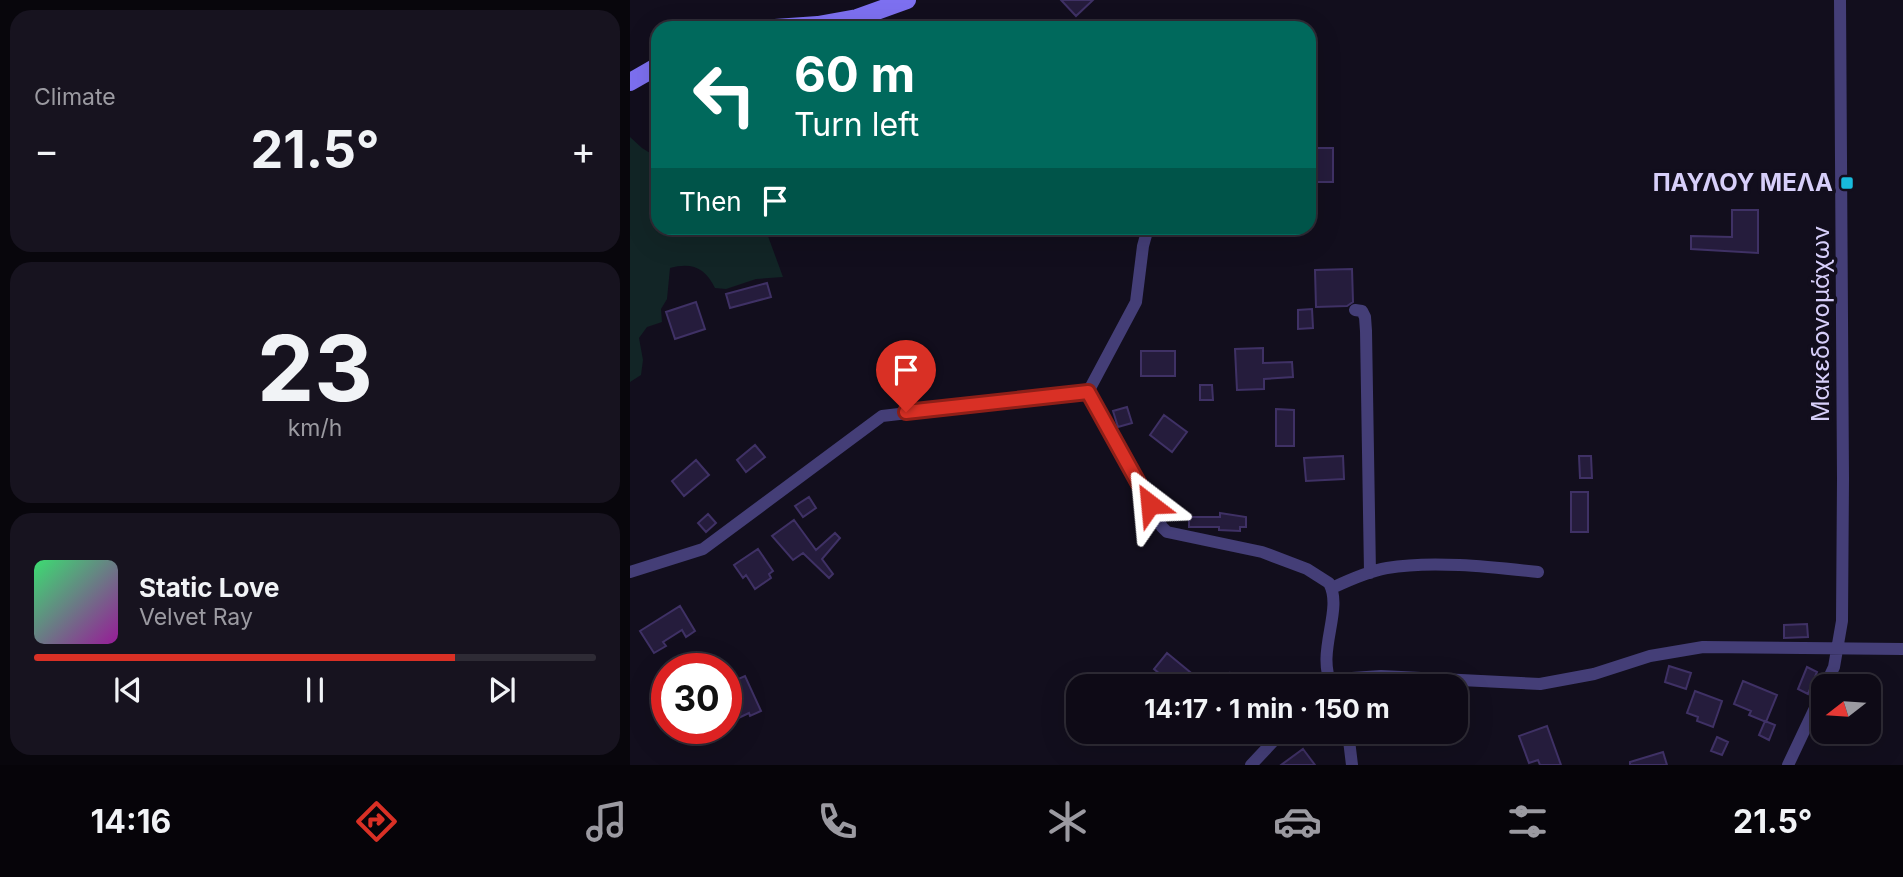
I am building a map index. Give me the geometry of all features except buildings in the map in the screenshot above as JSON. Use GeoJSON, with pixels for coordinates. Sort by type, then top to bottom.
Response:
{"type":"FeatureCollection","features":[{"type":"Feature","properties":{"kind":"street"},"geometry":{"type":"LineString","coordinates":[[840,21],[857,18],[907,0]]}},
{"type":"Feature","properties":{"kind":"street","name":"Μακεδονομάχων"},"geometry":{"type":"LineString","coordinates":[[1831,674],[1839,647],[1842,621],[1840,0]]}},
{"type":"Feature","properties":{"kind":"street"},"geometry":{"type":"LineString","coordinates":[[630,82],[651,70]]}},
{"type":"Feature","properties":{"kind":"street"},"geometry":{"type":"LineString","coordinates":[[1088,392],[1136,302],[1146,235]]}},
{"type":"Feature","properties":{"kind":"street"},"geometry":{"type":"LineString","coordinates":[[1356,310],[1362,311],[1365,317],[1366,331],[1370,573]]}},
{"type":"Feature","properties":{"kind":"street"},"geometry":{"type":"LineString","coordinates":[[630,572],[703,549],[882,416],[1088,392]]}},
{"type":"Feature","properties":{"kind":"street"},"geometry":{"type":"LineString","coordinates":[[1088,392],[1167,532],[1262,552],[1324,578],[1332,588],[1333,609],[1326,666],[1328,674]]}},
{"type":"Feature","properties":{"kind":"street"},"geometry":{"type":"LineString","coordinates":[[1332,588],[1396,566],[1502,568],[1538,572]]}},
{"type":"Feature","properties":{"kind":"street"},"geometry":{"type":"LineString","coordinates":[[1468,680],[1541,684],[1594,674],[1650,656],[1703,647],[1903,649]]}},
{"type":"Feature","properties":{"kind":"street","name":"Μακεδονομάχων"},"geometry":{"type":"LineString","coordinates":[[1788,765],[1811,716]]}},
{"type":"Feature","properties":{"kind":"street"},"geometry":{"type":"LineString","coordinates":[[1251,765],[1271,744]]}},
{"type":"Feature","properties":{"kind":"street"},"geometry":{"type":"LineString","coordinates":[[1349,744],[1352,765]]}},
{"type":"Feature","properties":{"kind":"green space"},"geometry":{"type":"Polygon","coordinates":[[[630,137],[651,154],[651,235],[768,235],[783,277],[756,279],[726,289],[715,288],[707,275],[697,268],[670,268],[667,299],[661,309],[662,322],[647,327],[639,338],[643,360],[641,375],[630,382],[630,137]]]}},
{"type":"Feature","properties":{"kind":"place","name":"ΠΑΥΛΟΥ ΜΕΛΑ"},"geometry":{"type":"Point","coordinates":[1847,183]}},
{"type":"Feature","properties":{"kind":"route"},"geometry":{"type":"LineString","coordinates":[[906,412],[1088,392],[1150,504]]}}]}
